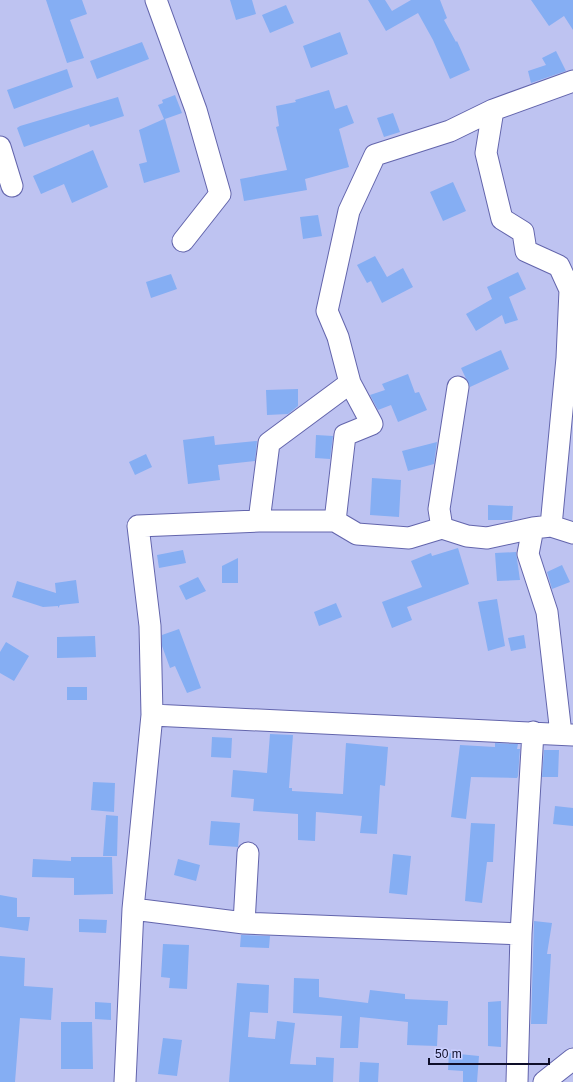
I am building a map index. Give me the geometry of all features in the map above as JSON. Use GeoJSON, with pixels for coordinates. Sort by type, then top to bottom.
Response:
{"type":"FeatureCollection","features":[{"type":"Feature","properties":{"kind":"street"},"geometry":{"type":"LineString","coordinates":[[156,0],[196,110],[220,194],[183,241]]}},
{"type":"Feature","properties":{"kind":"street"},"geometry":{"type":"LineString","coordinates":[[335,522],[345,435],[372,424],[350,383],[338,337],[327,311],[350,211],[375,156],[450,131],[493,110],[573,81]]}},
{"type":"Feature","properties":{"kind":"street"},"geometry":{"type":"LineString","coordinates":[[152,715],[533,732],[567,735],[547,612],[528,554],[542,527],[567,358],[570,290],[559,266],[526,251],[523,232],[502,218],[486,153],[493,110]]}},
{"type":"Feature","properties":{"kind":"street"},"geometry":{"type":"LineString","coordinates":[[0,147],[12,186]]}},
{"type":"Feature","properties":{"kind":"street"},"geometry":{"type":"LineString","coordinates":[[259,522],[269,443],[350,383]]}},
{"type":"Feature","properties":{"kind":"street"},"geometry":{"type":"LineString","coordinates":[[442,528],[439,509],[458,387]]}},
{"type":"Feature","properties":{"kind":"street"},"geometry":{"type":"LineString","coordinates":[[125,1082],[133,909],[152,715],[150,626],[138,526],[259,522],[335,522],[358,534],[409,538],[442,528],[467,536],[486,538],[542,527],[573,533]]}},
{"type":"Feature","properties":{"kind":"street"},"geometry":{"type":"LineString","coordinates":[[517,1082],[521,934],[533,732]]}},
{"type":"Feature","properties":{"kind":"street"},"geometry":{"type":"LineString","coordinates":[[244,923],[248,853]]}},
{"type":"Feature","properties":{"kind":"street"},"geometry":{"type":"LineString","coordinates":[[133,909],[244,923],[521,934]]}},
{"type":"Feature","properties":{"kind":"street"},"geometry":{"type":"LineString","coordinates":[[544,1082],[573,1059]]}},
{"type":"Feature","properties":{"kind":"building"},"geometry":{"type":"Polygon","coordinates":[[[46,0],[82,0],[87,14],[70,20],[84,58],[67,63],[46,0]]]}},
{"type":"Feature","properties":{"kind":"building"},"geometry":{"type":"Polygon","coordinates":[[[230,0],[252,0],[256,14],[236,20],[230,0]]]}},
{"type":"Feature","properties":{"kind":"building"},"geometry":{"type":"Polygon","coordinates":[[[368,0],[385,0],[392,11],[411,0],[440,0],[447,18],[444,20],[456,42],[457,41],[470,70],[450,79],[433,40],[418,13],[386,31],[368,0]]]}},
{"type":"Feature","properties":{"kind":"building"},"geometry":{"type":"Polygon","coordinates":[[[531,0],[573,0],[573,30],[564,16],[549,26],[531,0]]]}},
{"type":"Feature","properties":{"kind":"building"},"geometry":{"type":"Polygon","coordinates":[[[286,5],[294,23],[270,33],[262,15],[286,5]]]}},
{"type":"Feature","properties":{"kind":"building"},"geometry":{"type":"Polygon","coordinates":[[[340,32],[348,54],[311,68],[303,46],[340,32]]]}},
{"type":"Feature","properties":{"kind":"building"},"geometry":{"type":"Polygon","coordinates":[[[142,42],[149,59],[97,79],[90,61],[142,42]]]}},
{"type":"Feature","properties":{"kind":"building"},"geometry":{"type":"Polygon","coordinates":[[[556,51],[566,71],[531,83],[528,71],[546,65],[542,58],[556,51]]]}},
{"type":"Feature","properties":{"kind":"building"},"geometry":{"type":"Polygon","coordinates":[[[67,69],[73,87],[14,109],[7,90],[67,69]]]}},
{"type":"Feature","properties":{"kind":"building"},"geometry":{"type":"Polygon","coordinates":[[[329,90],[335,109],[347,105],[354,123],[339,129],[349,167],[305,179],[307,190],[244,201],[240,179],[287,170],[276,127],[279,126],[276,106],[296,102],[295,100],[329,90]]]}},
{"type":"Feature","properties":{"kind":"building"},"geometry":{"type":"Polygon","coordinates":[[[175,95],[182,113],[165,119],[180,172],[144,183],[139,164],[147,162],[139,130],[164,119],[158,105],[163,103],[162,100],[175,95]]]}},
{"type":"Feature","properties":{"kind":"building"},"geometry":{"type":"Polygon","coordinates":[[[118,97],[124,116],[90,127],[89,124],[24,147],[17,128],[20,126],[118,97]]]}},
{"type":"Feature","properties":{"kind":"building"},"geometry":{"type":"Polygon","coordinates":[[[393,113],[400,132],[384,137],[377,118],[393,113]]]}},
{"type":"Feature","properties":{"kind":"building"},"geometry":{"type":"Polygon","coordinates":[[[93,150],[108,187],[72,203],[64,184],[41,194],[33,176],[93,150]]]}},
{"type":"Feature","properties":{"kind":"building"},"geometry":{"type":"Polygon","coordinates":[[[453,182],[466,211],[443,221],[430,192],[453,182]]]}},
{"type":"Feature","properties":{"kind":"building"},"geometry":{"type":"Polygon","coordinates":[[[318,215],[322,236],[303,239],[300,217],[318,215]]]}},
{"type":"Feature","properties":{"kind":"building"},"geometry":{"type":"Polygon","coordinates":[[[375,256],[387,277],[403,268],[413,287],[382,303],[371,281],[367,283],[357,265],[375,256]]]}},
{"type":"Feature","properties":{"kind":"building"},"geometry":{"type":"Polygon","coordinates":[[[518,272],[526,289],[509,297],[518,320],[505,324],[502,315],[476,331],[466,314],[492,299],[487,287],[518,272]]]}},
{"type":"Feature","properties":{"kind":"building"},"geometry":{"type":"Polygon","coordinates":[[[171,274],[177,289],[151,298],[146,282],[171,274]]]}},
{"type":"Feature","properties":{"kind":"building"},"geometry":{"type":"Polygon","coordinates":[[[501,350],[509,369],[470,387],[461,368],[501,350]]]}},
{"type":"Feature","properties":{"kind":"building"},"geometry":{"type":"Polygon","coordinates":[[[408,374],[415,393],[419,392],[427,410],[398,422],[391,405],[378,410],[370,395],[385,390],[382,384],[408,374]]]}},
{"type":"Feature","properties":{"kind":"building"},"geometry":{"type":"Polygon","coordinates":[[[298,389],[298,406],[288,414],[267,415],[266,390],[298,389]]]}},
{"type":"Feature","properties":{"kind":"building"},"geometry":{"type":"Polygon","coordinates":[[[316,435],[333,436],[330,459],[315,458],[316,435]]]}},
{"type":"Feature","properties":{"kind":"building"},"geometry":{"type":"Polygon","coordinates":[[[214,436],[215,445],[257,441],[255,461],[218,465],[220,480],[188,484],[183,440],[214,436]]]}},
{"type":"Feature","properties":{"kind":"building"},"geometry":{"type":"Polygon","coordinates":[[[437,442],[434,464],[408,471],[402,451],[437,442]]]}},
{"type":"Feature","properties":{"kind":"building"},"geometry":{"type":"Polygon","coordinates":[[[146,454],[152,467],[135,475],[129,462],[146,454]]]}},
{"type":"Feature","properties":{"kind":"building"},"geometry":{"type":"Polygon","coordinates":[[[372,478],[401,480],[399,517],[370,515],[372,478]]]}},
{"type":"Feature","properties":{"kind":"building"},"geometry":{"type":"Polygon","coordinates":[[[488,505],[513,506],[512,520],[488,520],[488,505]]]}},
{"type":"Feature","properties":{"kind":"building"},"geometry":{"type":"Polygon","coordinates":[[[458,548],[469,584],[407,607],[412,620],[392,628],[382,602],[422,587],[411,561],[431,553],[432,556],[458,548]]]}},
{"type":"Feature","properties":{"kind":"building"},"geometry":{"type":"Polygon","coordinates":[[[183,550],[186,563],[159,568],[157,555],[183,550]]]}},
{"type":"Feature","properties":{"kind":"building"},"geometry":{"type":"Polygon","coordinates":[[[516,552],[520,580],[497,581],[495,553],[516,552]]]}},
{"type":"Feature","properties":{"kind":"building"},"geometry":{"type":"Polygon","coordinates":[[[238,558],[238,583],[222,583],[222,566],[238,558]]]}},
{"type":"Feature","properties":{"kind":"building"},"geometry":{"type":"Polygon","coordinates":[[[562,565],[570,582],[552,589],[547,572],[562,565]]]}},
{"type":"Feature","properties":{"kind":"building"},"geometry":{"type":"Polygon","coordinates":[[[198,577],[206,591],[186,600],[179,586],[198,577]]]}},
{"type":"Feature","properties":{"kind":"building"},"geometry":{"type":"Polygon","coordinates":[[[76,580],[79,603],[60,605],[58,608],[58,606],[43,607],[12,597],[17,581],[56,593],[55,583],[76,580]]]}},
{"type":"Feature","properties":{"kind":"building"},"geometry":{"type":"Polygon","coordinates":[[[497,599],[505,646],[488,651],[478,602],[497,599]]]}},
{"type":"Feature","properties":{"kind":"building"},"geometry":{"type":"Polygon","coordinates":[[[336,603],[342,617],[319,626],[314,612],[336,603]]]}},
{"type":"Feature","properties":{"kind":"building"},"geometry":{"type":"Polygon","coordinates":[[[179,629],[201,688],[187,693],[175,666],[170,668],[162,646],[162,635],[179,629]]]}},
{"type":"Feature","properties":{"kind":"building"},"geometry":{"type":"Polygon","coordinates":[[[524,635],[526,648],[511,651],[508,638],[524,635]]]}},
{"type":"Feature","properties":{"kind":"building"},"geometry":{"type":"Polygon","coordinates":[[[95,636],[96,657],[57,658],[57,637],[95,636]]]}},
{"type":"Feature","properties":{"kind":"building"},"geometry":{"type":"Polygon","coordinates":[[[6,642],[29,656],[14,681],[0,673],[0,652],[6,642]]]}},
{"type":"Feature","properties":{"kind":"building"},"geometry":{"type":"Polygon","coordinates":[[[67,687],[87,687],[87,700],[67,700],[67,687]]]}},
{"type":"Feature","properties":{"kind":"building"},"geometry":{"type":"Polygon","coordinates":[[[270,734],[293,735],[289,788],[292,788],[292,791],[343,794],[346,743],[388,747],[385,786],[380,785],[377,834],[360,833],[362,816],[316,812],[315,841],[298,840],[298,814],[253,811],[254,799],[231,797],[233,770],[267,773],[270,734]]]}},
{"type":"Feature","properties":{"kind":"building"},"geometry":{"type":"Polygon","coordinates":[[[212,737],[232,738],[231,758],[211,757],[212,737]]]}},
{"type":"Feature","properties":{"kind":"building"},"geometry":{"type":"Polygon","coordinates":[[[495,743],[518,744],[517,749],[520,749],[517,778],[471,777],[466,819],[451,817],[460,745],[495,747],[495,743]]]}},
{"type":"Feature","properties":{"kind":"building"},"geometry":{"type":"Polygon","coordinates":[[[544,750],[559,750],[558,777],[542,777],[544,750]]]}},
{"type":"Feature","properties":{"kind":"building"},"geometry":{"type":"Polygon","coordinates":[[[93,782],[115,783],[114,812],[91,810],[93,782]]]}},
{"type":"Feature","properties":{"kind":"building"},"geometry":{"type":"Polygon","coordinates":[[[555,806],[573,808],[573,826],[553,824],[555,806]]]}},
{"type":"Feature","properties":{"kind":"building"},"geometry":{"type":"Polygon","coordinates":[[[106,815],[118,816],[117,856],[103,856],[106,815]]]}},
{"type":"Feature","properties":{"kind":"building"},"geometry":{"type":"Polygon","coordinates":[[[211,821],[240,823],[238,847],[209,845],[211,821]]]}},
{"type":"Feature","properties":{"kind":"building"},"geometry":{"type":"Polygon","coordinates":[[[471,823],[495,824],[493,862],[487,862],[482,903],[465,901],[471,823]]]}},
{"type":"Feature","properties":{"kind":"building"},"geometry":{"type":"Polygon","coordinates":[[[393,854],[411,856],[407,895],[389,893],[393,854]]]}},
{"type":"Feature","properties":{"kind":"building"},"geometry":{"type":"Polygon","coordinates":[[[71,857],[112,857],[113,894],[74,895],[74,878],[32,877],[33,859],[71,861],[71,857]]]}},
{"type":"Feature","properties":{"kind":"building"},"geometry":{"type":"Polygon","coordinates":[[[178,859],[200,865],[196,881],[174,875],[178,859]]]}},
{"type":"Feature","properties":{"kind":"building"},"geometry":{"type":"Polygon","coordinates":[[[0,895],[17,898],[17,917],[30,917],[28,931],[0,927],[0,895]]]}},
{"type":"Feature","properties":{"kind":"building"},"geometry":{"type":"Polygon","coordinates":[[[79,919],[107,920],[106,933],[79,932],[79,919]]]}},
{"type":"Feature","properties":{"kind":"building"},"geometry":{"type":"Polygon","coordinates":[[[534,921],[552,923],[547,954],[551,954],[547,1024],[531,1024],[534,921]]]}},
{"type":"Feature","properties":{"kind":"building"},"geometry":{"type":"Polygon","coordinates":[[[241,935],[270,936],[269,948],[240,947],[241,935]]]}},
{"type":"Feature","properties":{"kind":"building"},"geometry":{"type":"Polygon","coordinates":[[[163,944],[189,945],[187,989],[169,988],[170,978],[161,977],[163,944]]]}},
{"type":"Feature","properties":{"kind":"building"},"geometry":{"type":"Polygon","coordinates":[[[0,956],[25,958],[24,986],[53,988],[51,1020],[20,1018],[15,1082],[0,1082],[0,956]]]}},
{"type":"Feature","properties":{"kind":"building"},"geometry":{"type":"Polygon","coordinates":[[[294,978],[319,979],[319,997],[368,1003],[370,990],[405,994],[405,999],[448,1001],[447,1025],[438,1025],[437,1046],[407,1045],[408,1022],[360,1017],[358,1048],[340,1048],[342,1016],[293,1013],[294,978]]]}},
{"type":"Feature","properties":{"kind":"building"},"geometry":{"type":"Polygon","coordinates":[[[237,983],[269,985],[268,1013],[250,1012],[248,1037],[275,1039],[277,1021],[295,1023],[290,1064],[316,1065],[316,1057],[334,1058],[333,1082],[229,1082],[237,983]]]}},
{"type":"Feature","properties":{"kind":"building"},"geometry":{"type":"Polygon","coordinates":[[[501,1001],[501,1047],[488,1046],[488,1002],[501,1001]]]}},
{"type":"Feature","properties":{"kind":"building"},"geometry":{"type":"Polygon","coordinates":[[[95,1002],[111,1003],[111,1020],[95,1019],[95,1002]]]}},
{"type":"Feature","properties":{"kind":"building"},"geometry":{"type":"Polygon","coordinates":[[[61,1022],[92,1022],[93,1069],[61,1069],[61,1022]]]}},
{"type":"Feature","properties":{"kind":"building"},"geometry":{"type":"Polygon","coordinates":[[[163,1038],[182,1040],[177,1076],[158,1074],[163,1038]]]}},
{"type":"Feature","properties":{"kind":"building"},"geometry":{"type":"Polygon","coordinates":[[[449,1053],[479,1056],[477,1082],[463,1082],[463,1071],[448,1070],[449,1053]]]}},
{"type":"Feature","properties":{"kind":"building"},"geometry":{"type":"Polygon","coordinates":[[[360,1062],[379,1063],[378,1082],[359,1082],[360,1062]]]}}]}
